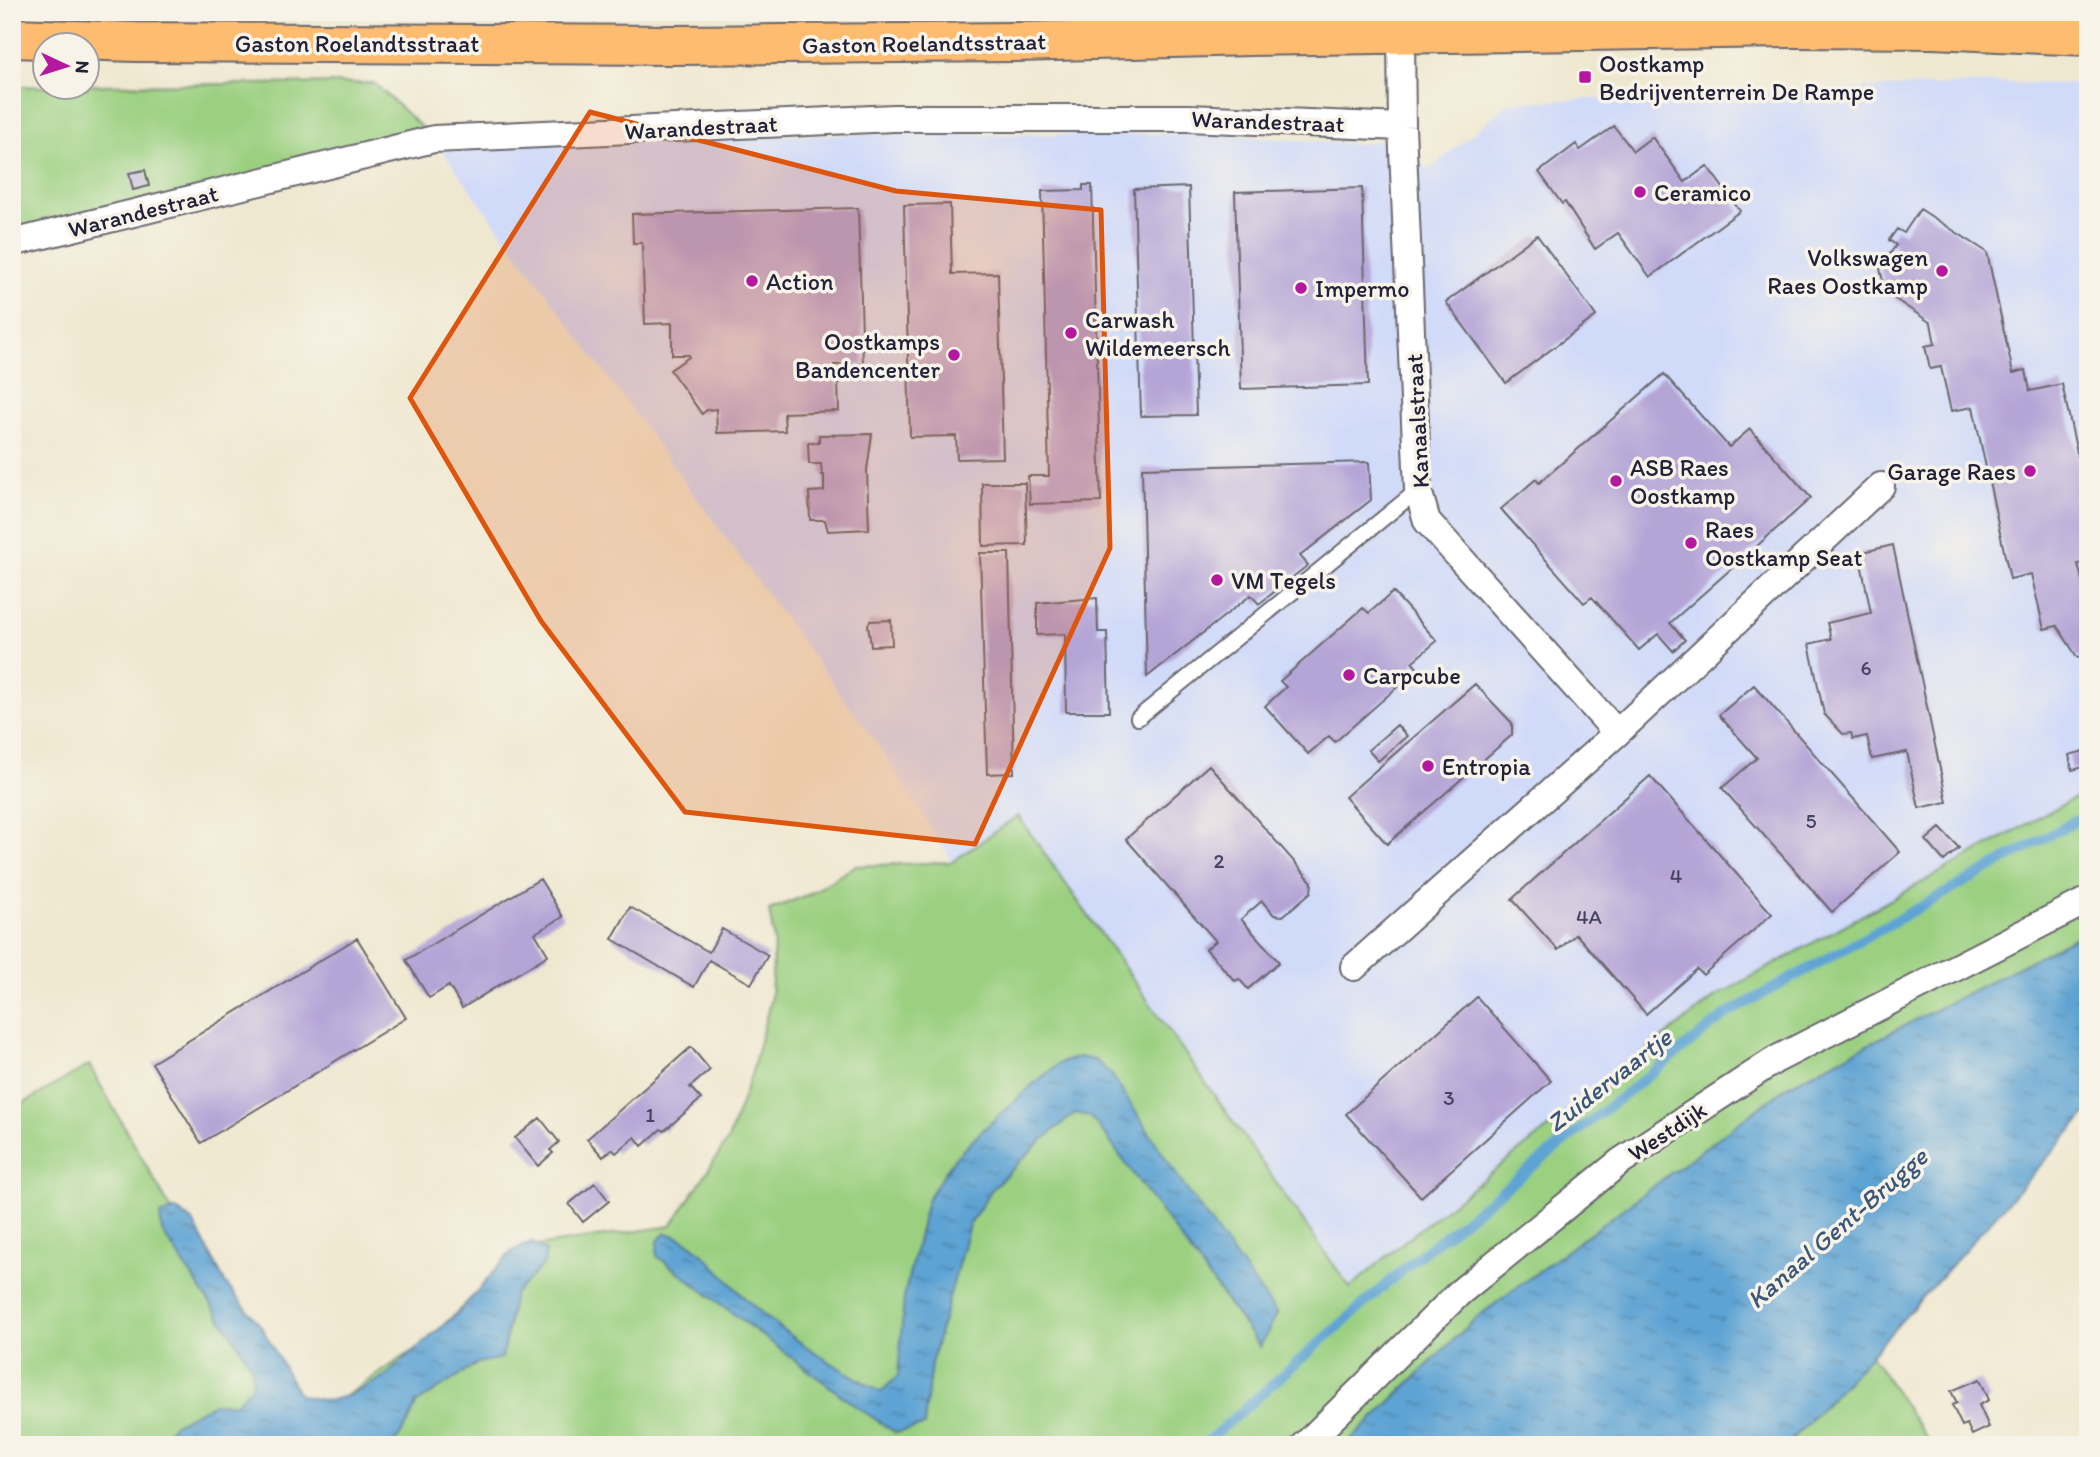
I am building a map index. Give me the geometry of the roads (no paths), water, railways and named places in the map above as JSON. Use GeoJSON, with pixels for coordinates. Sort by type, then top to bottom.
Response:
{"type":"FeatureCollection","features":[{"type":"Feature","properties":{"kind":"main road","name":"Gaston Roelandtsstraat"},"geometry":{"type":"LineString","coordinates":[[17,38],[136,43],[674,45],[1015,42],[1752,28],[1933,20],[2088,36]]}},
{"type":"Feature","properties":{"kind":"street","name":"Kanaalstraat"},"geometry":{"type":"LineString","coordinates":[[1401,34],[1402,127],[1418,490],[1427,521],[1618,733]]}},
{"type":"Feature","properties":{"kind":"street","name":"Warandestraat"},"geometry":{"type":"LineString","coordinates":[[12,243],[434,139],[894,118],[1188,118],[1402,127]]}},
{"type":"Feature","properties":{"kind":"street"},"geometry":{"type":"LineString","coordinates":[[1354,967],[1618,733],[1881,486]]}},
{"type":"Feature","properties":{"kind":"street","name":"Westdijk"},"geometry":{"type":"LineString","coordinates":[[1305,1445],[1459,1293],[1621,1161],[1775,1060],[2088,900]]}},
{"type":"Feature","properties":{"kind":"lane"},"geometry":{"type":"LineString","coordinates":[[1138,718],[1418,490]]}},
{"type":"Feature","properties":{"kind":"water","name":"Kanaal Gent-Brugge"},"geometry":{"type":"Polygon","coordinates":[[[2088,931],[2088,1112],[1787,1445],[1346,1445],[1476,1318],[1791,1084],[2088,931]]]}},
{"type":"Feature","properties":{"kind":"water"},"geometry":{"type":"Polygon","coordinates":[[[1078,1057],[1095,1060],[1111,1074],[1184,1186],[1277,1314],[1260,1347],[1099,1127],[1089,1116],[1075,1113],[1039,1143],[992,1189],[969,1225],[931,1364],[924,1426],[896,1433],[854,1405],[657,1256],[658,1241],[665,1233],[677,1236],[710,1260],[747,1300],[795,1339],[881,1392],[898,1376],[904,1297],[927,1200],[953,1160],[984,1129],[1060,1063],[1078,1057]]]}},
{"type":"Feature","properties":{"kind":"water"},"geometry":{"type":"Polygon","coordinates":[[[176,1209],[193,1222],[226,1284],[261,1326],[299,1395],[327,1401],[350,1395],[383,1378],[460,1311],[511,1252],[531,1242],[546,1251],[544,1264],[514,1294],[502,1358],[478,1363],[416,1404],[394,1445],[236,1445],[228,1442],[222,1445],[152,1445],[176,1423],[215,1403],[236,1403],[252,1385],[252,1369],[240,1347],[162,1232],[160,1215],[176,1209]]]}},
{"type":"Feature","properties":{"kind":"waterway","name":"Zuidervaartje"},"geometry":{"type":"LineString","coordinates":[[1203,1445],[1414,1260],[1727,1014],[2075,821],[2088,817]]}},
{"type":"Feature","properties":{"kind":"place","name":"Oostkamp Bedrijventerrein De Rampe"},"geometry":{"type":"Point","coordinates":[1585,77]}},
{"type":"Feature","properties":{"kind":"place","name":"Ceramico"},"geometry":{"type":"Point","coordinates":[1640,192]}},
{"type":"Feature","properties":{"kind":"place","name":"Volkswagen Raes Oostkamp"},"geometry":{"type":"Point","coordinates":[1942,271]}},
{"type":"Feature","properties":{"kind":"place","name":"Action"},"geometry":{"type":"Point","coordinates":[752,281]}},
{"type":"Feature","properties":{"kind":"place","name":"Impermo"},"geometry":{"type":"Point","coordinates":[1301,288]}},
{"type":"Feature","properties":{"kind":"place","name":"Carwash Wildemeersch"},"geometry":{"type":"Point","coordinates":[1071,333]}},
{"type":"Feature","properties":{"kind":"place","name":"Oostkamps Bandencenter"},"geometry":{"type":"Point","coordinates":[954,355]}},
{"type":"Feature","properties":{"kind":"place","name":"Garage Raes"},"geometry":{"type":"Point","coordinates":[2030,471]}},
{"type":"Feature","properties":{"kind":"place","name":"ASB Raes Oostkamp"},"geometry":{"type":"Point","coordinates":[1616,481]}},
{"type":"Feature","properties":{"kind":"place","name":"Raes Oostkamp Seat"},"geometry":{"type":"Point","coordinates":[1691,543]}},
{"type":"Feature","properties":{"kind":"place","name":"VM Tegels"},"geometry":{"type":"Point","coordinates":[1217,580]}},
{"type":"Feature","properties":{"kind":"place","name":"Carpcube"},"geometry":{"type":"Point","coordinates":[1349,675]}},
{"type":"Feature","properties":{"kind":"place","name":"Entropia"},"geometry":{"type":"Point","coordinates":[1428,766]}}]}
